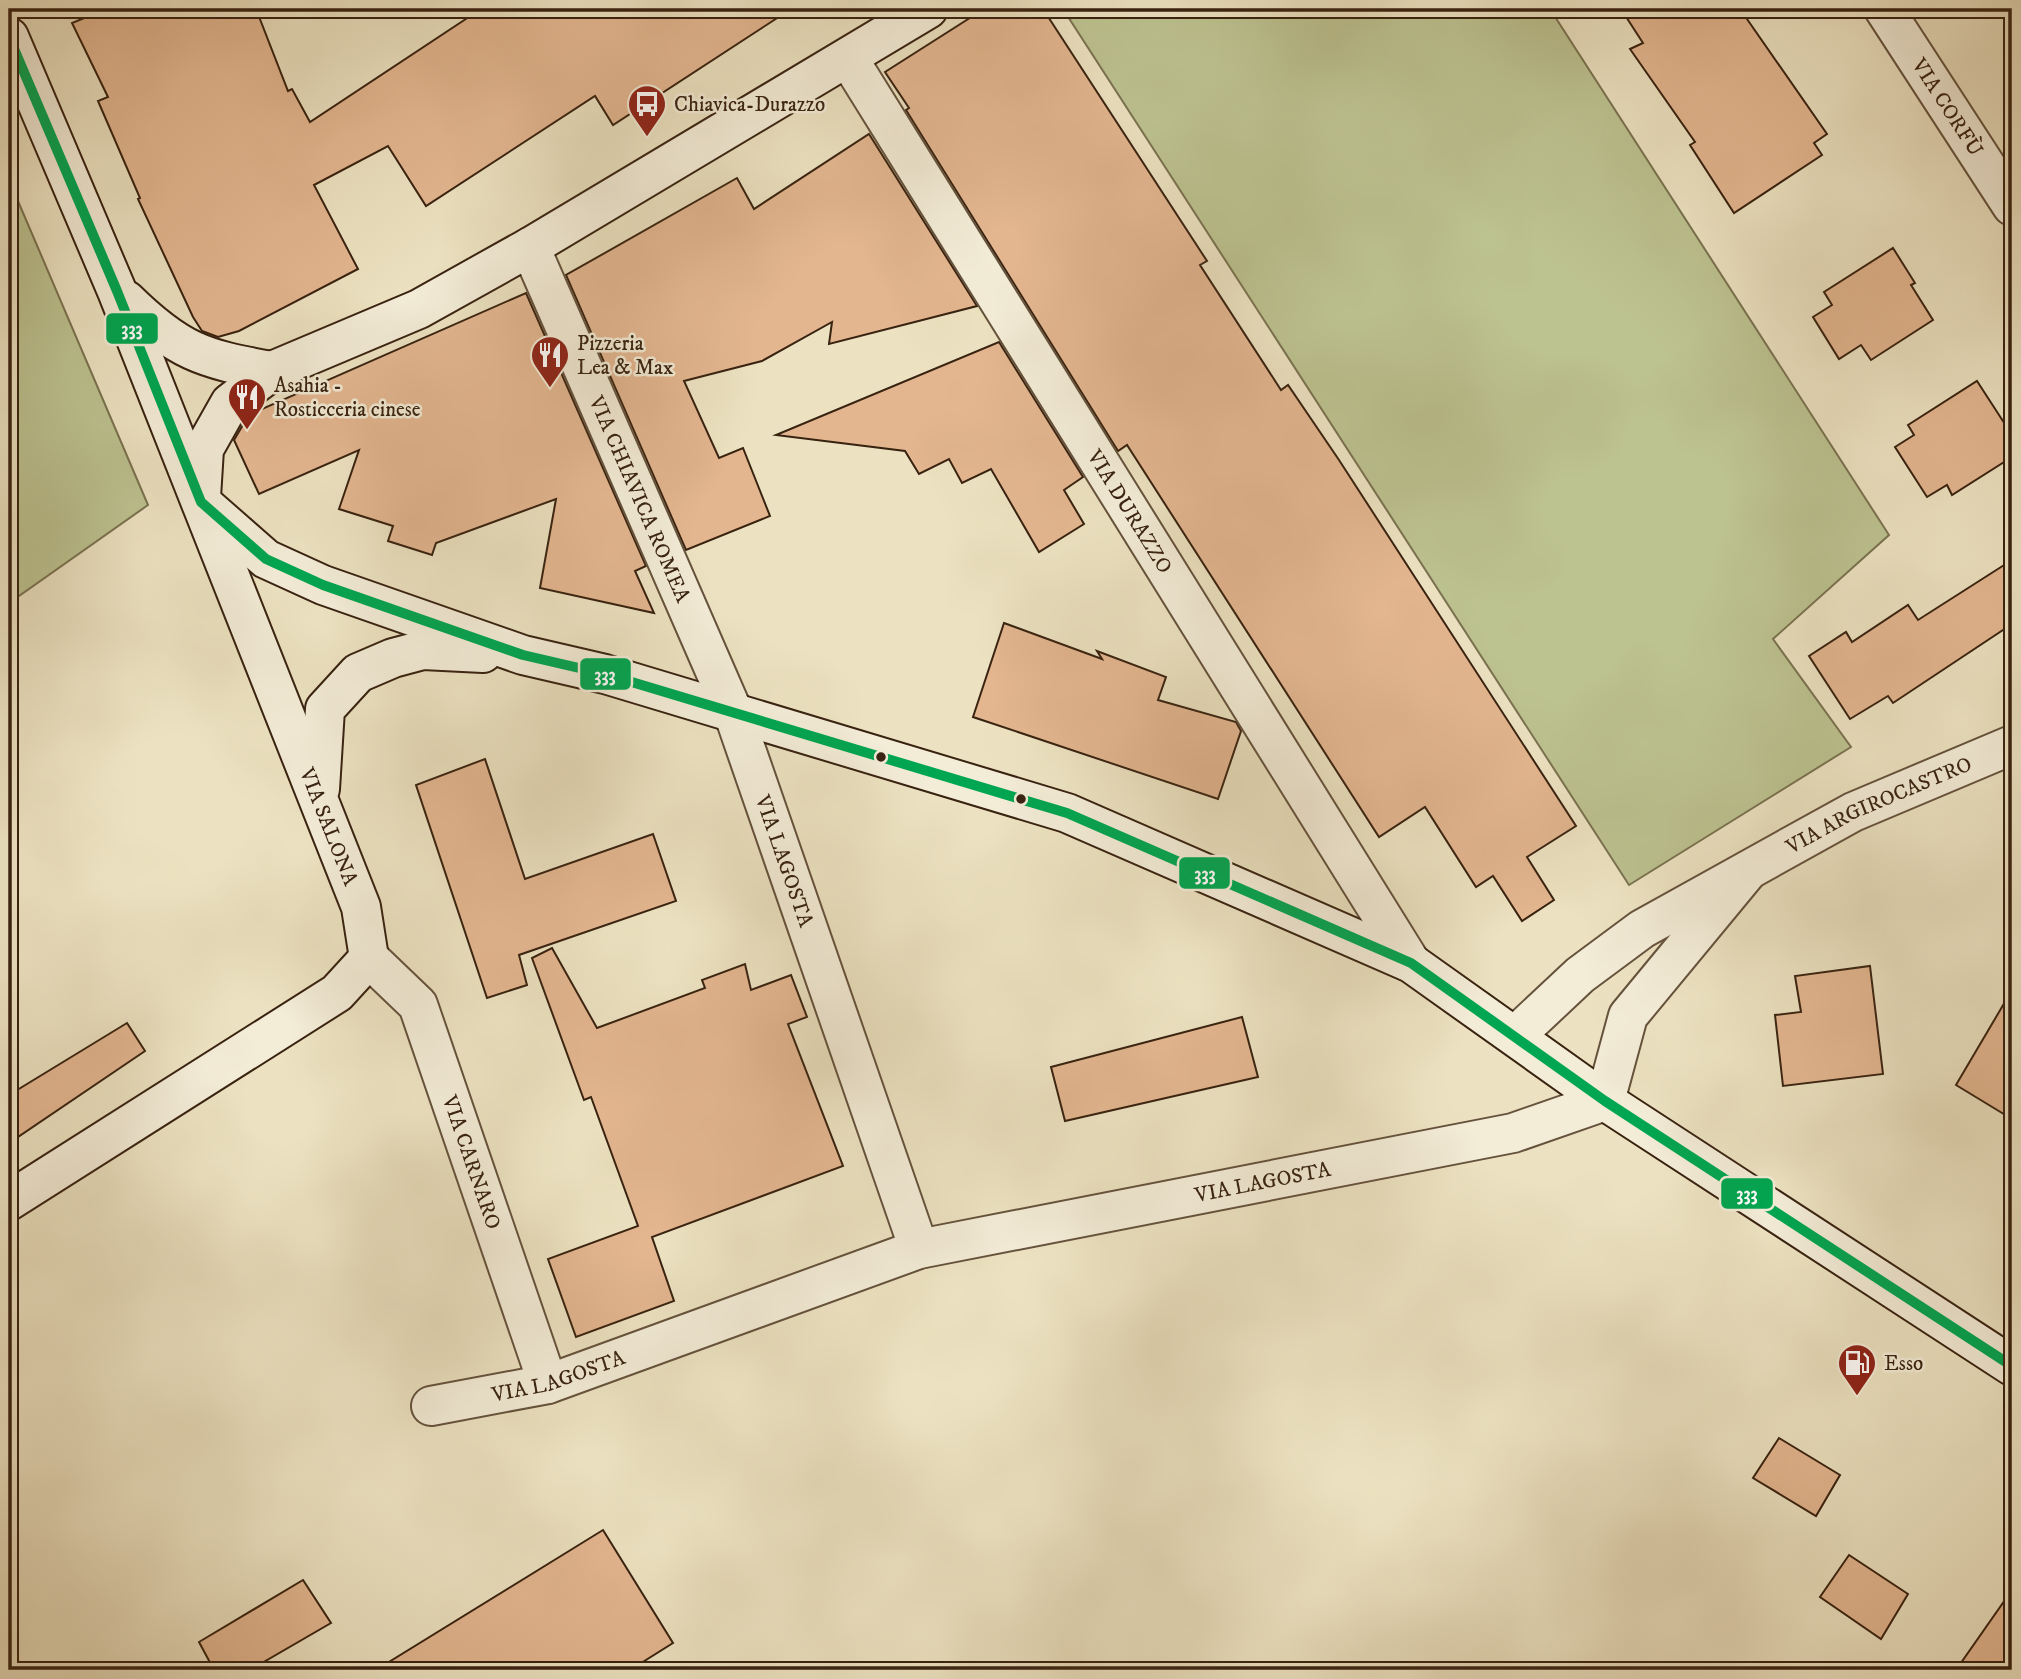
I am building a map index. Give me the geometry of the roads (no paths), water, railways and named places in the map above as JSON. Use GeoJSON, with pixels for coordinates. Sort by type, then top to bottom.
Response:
{"type":"FeatureCollection","features":[{"type":"Feature","properties":{"kind":"street"},"geometry":{"type":"LineString","coordinates":[[928,9],[530,247],[419,309],[272,371],[230,403],[204,449],[201,502],[266,559],[323,585],[523,654],[605,674],[1067,813],[1411,964],[1605,1101],[2012,1366]]}},
{"type":"Feature","properties":{"kind":"street","name":"VIA CORFÙ"},"geometry":{"type":"LineString","coordinates":[[1884,9],[2012,206]]}},
{"type":"Feature","properties":{"kind":"street","name":"VIA SALONA"},"geometry":{"type":"LineString","coordinates":[[9,37],[117,291],[361,907],[369,958]]}},
{"type":"Feature","properties":{"kind":"street","name":"VIA DURAZZO"},"geometry":{"type":"LineString","coordinates":[[848,58],[1411,964]]}},
{"type":"Feature","properties":{"kind":"street","name":"VIA CHIAVICA ROMEA"},"geometry":{"type":"LineString","coordinates":[[530,247],[733,712]]}},
{"type":"Feature","properties":{"kind":"street"},"geometry":{"type":"LineString","coordinates":[[117,291],[160,333],[214,361],[272,371]]}},
{"type":"Feature","properties":{"kind":"street"},"geometry":{"type":"LineString","coordinates":[[319,801],[325,709],[358,673],[393,658],[423,650],[523,654]]}},
{"type":"Feature","properties":{"kind":"street","name":"VIA LAGOSTA"},"geometry":{"type":"LineString","coordinates":[[733,712],[919,1249]]}},
{"type":"Feature","properties":{"kind":"street","name":"VIA ARGIROCASTRO"},"geometry":{"type":"LineString","coordinates":[[1515,1036],[1580,975],[1642,929],[1853,813],[2012,746]]}},
{"type":"Feature","properties":{"kind":"street","name":"VIA ARGIROCASTRO"},"geometry":{"type":"LineString","coordinates":[[1605,1101],[1628,1016],[1748,872]]}},
{"type":"Feature","properties":{"kind":"street"},"geometry":{"type":"LineString","coordinates":[[9,1201],[337,993],[369,958]]}},
{"type":"Feature","properties":{"kind":"street","name":"VIA CARNARO"},"geometry":{"type":"LineString","coordinates":[[369,958],[418,1004],[548,1384]]}},
{"type":"Feature","properties":{"kind":"street","name":"VIA LAGOSTA"},"geometry":{"type":"LineString","coordinates":[[430,1406],[548,1384],[919,1249],[1513,1133],[1605,1101]]}},
{"type":"Feature","properties":{"kind":"place","name":"Chiavica-Durazzo"},"geometry":{"type":"Point","coordinates":[647,138]}},
{"type":"Feature","properties":{"kind":"place","name":"Pizzeria Lea & Max"},"geometry":{"type":"Point","coordinates":[550,389]}},
{"type":"Feature","properties":{"kind":"place","name":"Asahia - Rosticceria cinese"},"geometry":{"type":"Point","coordinates":[247,431]}},
{"type":"Feature","properties":{"kind":"place","name":"Esso"},"geometry":{"type":"Point","coordinates":[1857,1397]}}]}
